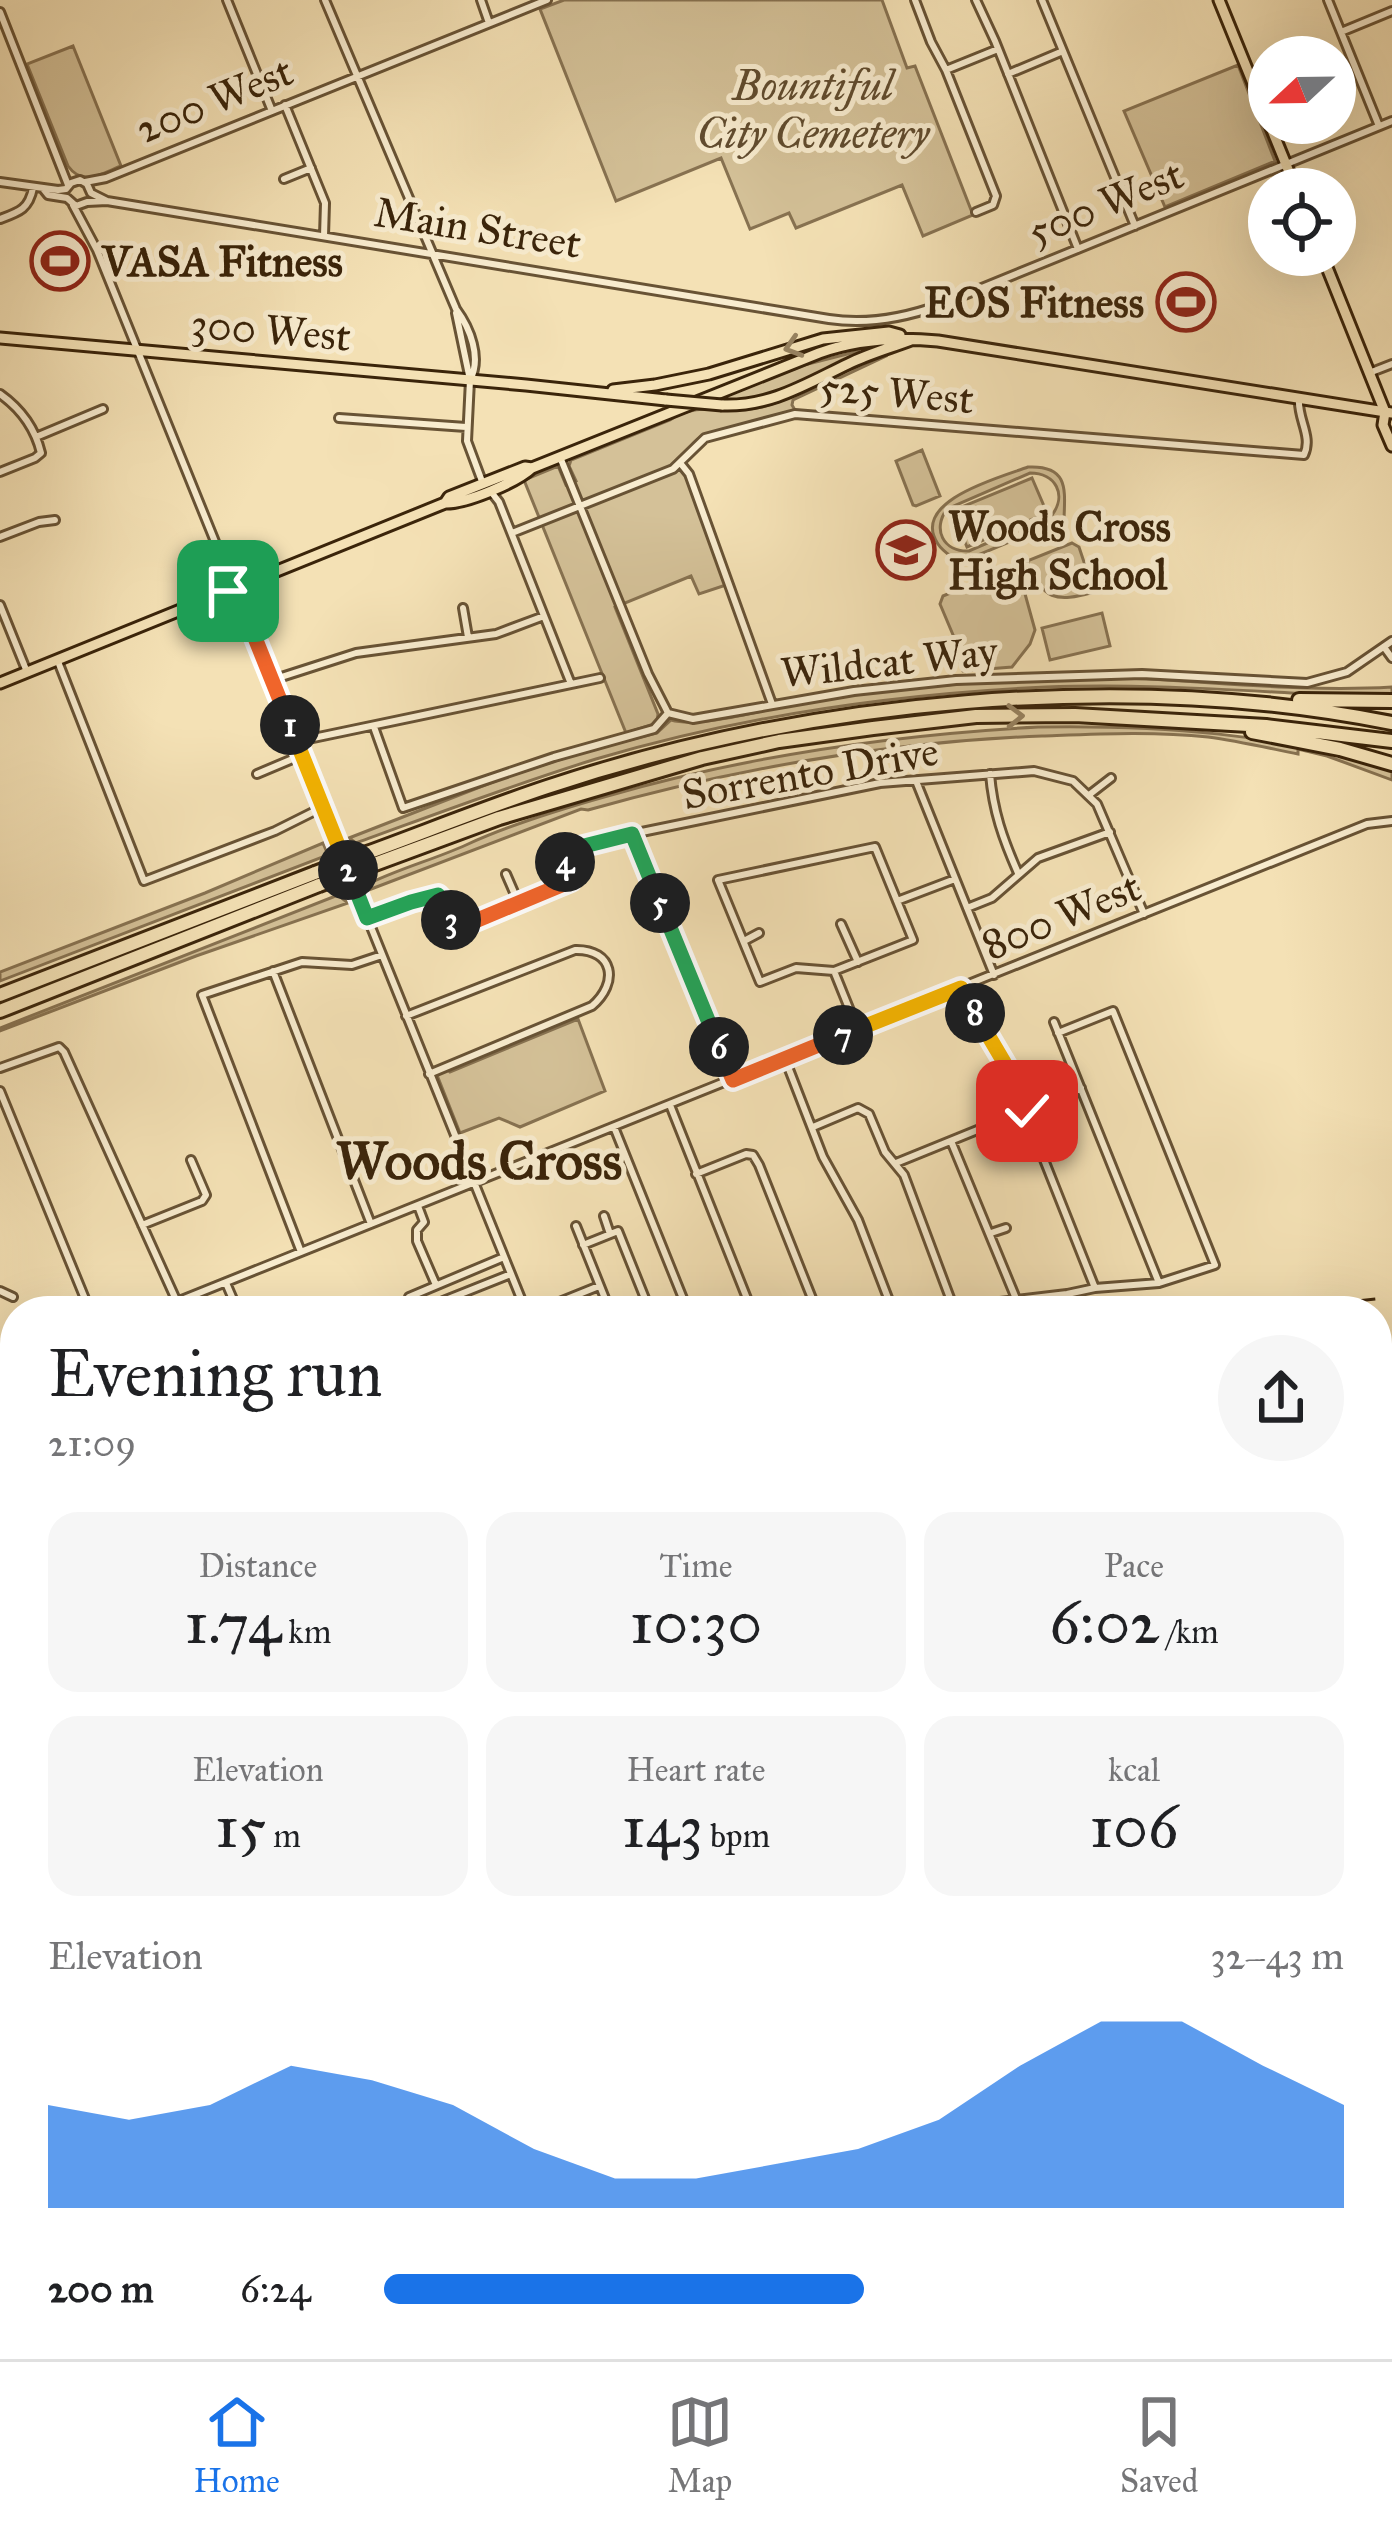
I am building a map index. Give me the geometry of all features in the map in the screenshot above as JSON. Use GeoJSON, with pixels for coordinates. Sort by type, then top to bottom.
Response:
{"type":"FeatureCollection","features":[{"type":"Feature","properties":{"kind":"highway"},"geometry":{"type":"LineString","coordinates":[[0,995],[370,859],[549,786],[719,740],[912,708],[1011,699],[1090,695],[1392,700]]}},
{"type":"Feature","properties":{"kind":"highway"},"geometry":{"type":"LineString","coordinates":[[1190,699],[1295,707],[1392,722]]}},
{"type":"Feature","properties":{"kind":"highway"},"geometry":{"type":"LineString","coordinates":[[370,859],[662,769],[779,741],[976,716],[1168,718],[1392,741]]}},
{"type":"Feature","properties":{"kind":"highway"},"geometry":{"type":"LineString","coordinates":[[1168,718],[1301,740],[1392,764]]}},
{"type":"Feature","properties":{"kind":"highway"},"geometry":{"type":"LineString","coordinates":[[0,1011],[317,879]]}},
{"type":"Feature","properties":{"kind":"main road"},"geometry":{"type":"LineString","coordinates":[[1219,0],[1288,168]]}},
{"type":"Feature","properties":{"kind":"main road"},"geometry":{"type":"LineString","coordinates":[[1330,276],[1390,415]]}},
{"type":"Feature","properties":{"kind":"main road"},"geometry":{"type":"LineString","coordinates":[[596,392],[709,374],[823,339],[890,332],[1390,415]]}},
{"type":"Feature","properties":{"kind":"main road"},"geometry":{"type":"LineString","coordinates":[[0,338],[137,350]]}},
{"type":"Feature","properties":{"kind":"main road"},"geometry":{"type":"LineString","coordinates":[[596,392],[753,404],[916,339]]}},
{"type":"Feature","properties":{"kind":"main road"},"geometry":{"type":"LineString","coordinates":[[0,682],[446,503],[452,505],[532,468],[831,349],[872,340],[916,339]]}},
{"type":"Feature","properties":{"kind":"main road","name":"300 West"},"geometry":{"type":"LineString","coordinates":[[137,350],[596,392]]}},
{"type":"Feature","properties":{"kind":"main road"},"geometry":{"type":"LineString","coordinates":[[1390,415],[1383,425],[1392,446]]}},
{"type":"Feature","properties":{"kind":"street"},"geometry":{"type":"LineString","coordinates":[[227,0],[272,111]]}},
{"type":"Feature","properties":{"kind":"street"},"geometry":{"type":"LineString","coordinates":[[325,0],[456,309],[465,320],[475,372],[470,380],[468,446],[486,487],[499,502],[572,684]]}},
{"type":"Feature","properties":{"kind":"street"},"geometry":{"type":"LineString","coordinates":[[481,0],[489,23]]}},
{"type":"Feature","properties":{"kind":"street","name":"200 West"},"geometry":{"type":"LineString","coordinates":[[68,194],[86,192],[106,178],[547,0]]}},
{"type":"Feature","properties":{"kind":"street"},"geometry":{"type":"LineString","coordinates":[[915,0],[996,194],[996,202],[976,212]]}},
{"type":"Feature","properties":{"kind":"street"},"geometry":{"type":"LineString","coordinates":[[976,0],[1078,248]]}},
{"type":"Feature","properties":{"kind":"street"},"geometry":{"type":"LineString","coordinates":[[1042,0],[1135,226]]}},
{"type":"Feature","properties":{"kind":"street"},"geometry":{"type":"LineString","coordinates":[[1328,0],[1379,126]]}},
{"type":"Feature","properties":{"kind":"street"},"geometry":{"type":"LineString","coordinates":[[1341,32],[1392,11]]}},
{"type":"Feature","properties":{"kind":"street"},"geometry":{"type":"LineString","coordinates":[[0,12],[62,164],[68,194],[84,222],[235,588],[520,1296]]}},
{"type":"Feature","properties":{"kind":"street"},"geometry":{"type":"LineString","coordinates":[[946,70],[998,49]]}},
{"type":"Feature","properties":{"kind":"street"},"geometry":{"type":"LineString","coordinates":[[1008,74],[1063,51]]}},
{"type":"Feature","properties":{"kind":"street"},"geometry":{"type":"LineString","coordinates":[[285,106],[326,202],[324,236]]}},
{"type":"Feature","properties":{"kind":"street","name":"500 West"},"geometry":{"type":"LineString","coordinates":[[837,321],[866,322],[915,313],[1392,121]]}},
{"type":"Feature","properties":{"kind":"street"},"geometry":{"type":"LineString","coordinates":[[62,164],[86,192],[84,222]]}},
{"type":"Feature","properties":{"kind":"street"},"geometry":{"type":"LineString","coordinates":[[284,179],[311,167]]}},
{"type":"Feature","properties":{"kind":"street"},"geometry":{"type":"LineString","coordinates":[[0,182],[68,194],[86,192]]}},
{"type":"Feature","properties":{"kind":"street"},"geometry":{"type":"LineString","coordinates":[[0,219],[26,207],[34,188]]}},
{"type":"Feature","properties":{"kind":"street","name":"Main Street"},"geometry":{"type":"LineString","coordinates":[[86,192],[107,201],[837,321]]}},
{"type":"Feature","properties":{"kind":"street"},"geometry":{"type":"LineString","coordinates":[[1369,373],[1392,364]]}},
{"type":"Feature","properties":{"kind":"street"},"geometry":{"type":"LineString","coordinates":[[0,394],[23,414],[41,454],[0,472]]}},
{"type":"Feature","properties":{"kind":"street","name":"525 West"},"geometry":{"type":"LineString","coordinates":[[512,533],[681,464],[705,438],[795,414],[1304,455],[1308,441],[1299,398]]}},
{"type":"Feature","properties":{"kind":"street"},"geometry":{"type":"LineString","coordinates":[[36,437],[103,409]]}},
{"type":"Feature","properties":{"kind":"street"},"geometry":{"type":"LineString","coordinates":[[338,418],[467,427]]}},
{"type":"Feature","properties":{"kind":"street"},"geometry":{"type":"LineString","coordinates":[[560,457],[647,674],[668,713]]}},
{"type":"Feature","properties":{"kind":"street"},"geometry":{"type":"LineString","coordinates":[[681,464],[689,474],[772,704]]}},
{"type":"Feature","properties":{"kind":"street"},"geometry":{"type":"LineString","coordinates":[[0,537],[55,520]]}},
{"type":"Feature","properties":{"kind":"street"},"geometry":{"type":"LineString","coordinates":[[0,604],[27,672]]}},
{"type":"Feature","properties":{"kind":"street"},"geometry":{"type":"LineString","coordinates":[[463,608],[468,638]]}},
{"type":"Feature","properties":{"kind":"street"},"geometry":{"type":"LineString","coordinates":[[272,680],[356,653],[496,634],[544,616]]}},
{"type":"Feature","properties":{"kind":"street","name":"Wildcat Way"},"geometry":{"type":"LineString","coordinates":[[374,727],[403,808],[654,729],[668,713],[693,719],[913,684],[1024,676],[1142,674],[1307,683],[1347,672],[1392,641]]}},
{"type":"Feature","properties":{"kind":"street"},"geometry":{"type":"LineString","coordinates":[[1384,647],[1392,658]]}},
{"type":"Feature","properties":{"kind":"street"},"geometry":{"type":"LineString","coordinates":[[57,659],[144,881],[275,831],[323,807]]}},
{"type":"Feature","properties":{"kind":"street"},"geometry":{"type":"LineString","coordinates":[[297,742],[601,678]]}},
{"type":"Feature","properties":{"kind":"street"},"geometry":{"type":"LineString","coordinates":[[256,773],[302,755]]}},
{"type":"Feature","properties":{"kind":"street","name":"Sorrento Drive"},"geometry":{"type":"LineString","coordinates":[[367,918],[438,895],[456,929],[571,881],[562,856],[593,842],[880,783],[1034,771],[1073,781],[1089,795]]}},
{"type":"Feature","properties":{"kind":"street"},"geometry":{"type":"LineString","coordinates":[[990,773],[999,828],[1018,874]]}},
{"type":"Feature","properties":{"kind":"street"},"geometry":{"type":"LineString","coordinates":[[1111,778],[1089,795],[1144,914]]}},
{"type":"Feature","properties":{"kind":"street"},"geometry":{"type":"LineString","coordinates":[[916,781],[994,975]]}},
{"type":"Feature","properties":{"kind":"street","name":"800 West"},"geometry":{"type":"LineString","coordinates":[[192,1296],[1365,824],[1391,821]]}},
{"type":"Feature","properties":{"kind":"street"},"geometry":{"type":"LineString","coordinates":[[967,908],[992,898],[1038,858],[1110,832]]}},
{"type":"Feature","properties":{"kind":"street"},"geometry":{"type":"LineString","coordinates":[[632,834],[733,1080]]}},
{"type":"Feature","properties":{"kind":"street"},"geometry":{"type":"LineString","coordinates":[[875,847],[913,940],[834,970],[796,968],[760,982],[744,941],[718,880],[875,847]]}},
{"type":"Feature","properties":{"kind":"street"},"geometry":{"type":"LineString","coordinates":[[506,874],[519,904]]}},
{"type":"Feature","properties":{"kind":"street"},"geometry":{"type":"LineString","coordinates":[[897,901],[955,879]]}},
{"type":"Feature","properties":{"kind":"street"},"geometry":{"type":"LineString","coordinates":[[841,924],[858,962]]}},
{"type":"Feature","properties":{"kind":"street"},"geometry":{"type":"LineString","coordinates":[[744,941],[759,934]]}},
{"type":"Feature","properties":{"kind":"street"},"geometry":{"type":"LineString","coordinates":[[406,1016],[562,954],[591,950],[609,970],[602,997],[575,1014],[430,1074]]}},
{"type":"Feature","properties":{"kind":"street"},"geometry":{"type":"LineString","coordinates":[[301,1252],[202,995],[302,962],[352,965],[382,956]]}},
{"type":"Feature","properties":{"kind":"street"},"geometry":{"type":"LineString","coordinates":[[834,970],[857,1030]]}},
{"type":"Feature","properties":{"kind":"street"},"geometry":{"type":"LineString","coordinates":[[273,971],[370,1224]]}},
{"type":"Feature","properties":{"kind":"street"},"geometry":{"type":"LineString","coordinates":[[961,988],[1027,1111],[1096,1288]]}},
{"type":"Feature","properties":{"kind":"street"},"geometry":{"type":"LineString","coordinates":[[1043,1296],[1159,1283],[1215,1264],[1113,1011],[1058,1033]]}},
{"type":"Feature","properties":{"kind":"street"},"geometry":{"type":"LineString","coordinates":[[1054,1022],[1159,1283]]}},
{"type":"Feature","properties":{"kind":"street"},"geometry":{"type":"LineString","coordinates":[[0,1068],[59,1047],[174,1296]]}},
{"type":"Feature","properties":{"kind":"street"},"geometry":{"type":"LineString","coordinates":[[785,1059],[887,1296]]}},
{"type":"Feature","properties":{"kind":"street"},"geometry":{"type":"LineString","coordinates":[[896,1163],[1081,1088]]}},
{"type":"Feature","properties":{"kind":"street"},"geometry":{"type":"LineString","coordinates":[[0,1090],[4,1115],[82,1296]]}},
{"type":"Feature","properties":{"kind":"street"},"geometry":{"type":"LineString","coordinates":[[670,1105],[746,1296]]}},
{"type":"Feature","properties":{"kind":"street"},"geometry":{"type":"LineString","coordinates":[[813,1127],[858,1108],[869,1114],[885,1152],[904,1175],[950,1296]]}},
{"type":"Feature","properties":{"kind":"street"},"geometry":{"type":"LineString","coordinates":[[614,1127],[682,1296]]}},
{"type":"Feature","properties":{"kind":"street"},"geometry":{"type":"LineString","coordinates":[[951,1141],[1015,1296]]}},
{"type":"Feature","properties":{"kind":"street"},"geometry":{"type":"LineString","coordinates":[[696,1174],[753,1155],[811,1296]]}},
{"type":"Feature","properties":{"kind":"street"},"geometry":{"type":"LineString","coordinates":[[142,1225],[202,1201],[206,1195],[191,1160]]}},
{"type":"Feature","properties":{"kind":"street"},"geometry":{"type":"LineString","coordinates":[[418,1205],[424,1222],[417,1230],[417,1240],[436,1285]]}},
{"type":"Feature","properties":{"kind":"street"},"geometry":{"type":"LineString","coordinates":[[604,1216],[610,1234]]}},
{"type":"Feature","properties":{"kind":"street"},"geometry":{"type":"LineString","coordinates":[[576,1226],[603,1296]]}},
{"type":"Feature","properties":{"kind":"street"},"geometry":{"type":"LineString","coordinates":[[991,1233],[1006,1228]]}},
{"type":"Feature","properties":{"kind":"street"},"geometry":{"type":"LineString","coordinates":[[583,1245],[618,1231],[644,1296]]}},
{"type":"Feature","properties":{"kind":"street"},"geometry":{"type":"LineString","coordinates":[[411,1296],[504,1257]]}},
{"type":"Feature","properties":{"kind":"street"},"geometry":{"type":"LineString","coordinates":[[456,1296],[511,1274]]}},
{"type":"Feature","properties":{"kind":"street"},"geometry":{"type":"LineString","coordinates":[[226,1282],[232,1296]]}},
{"type":"Feature","properties":{"kind":"street"},"geometry":{"type":"LineString","coordinates":[[574,1296],[599,1286]]}},
{"type":"Feature","properties":{"kind":"green space","name":"Bountiful City Cemetery"},"geometry":{"type":"Polygon","coordinates":[[[564,0],[882,0],[907,68],[915,66],[973,215],[923,236],[902,185],[796,228],[789,213],[750,229],[721,158],[616,201],[540,9],[564,0]]]}},
{"type":"Feature","properties":{"kind":"green space"},"geometry":{"type":"Polygon","coordinates":[[[73,46],[121,166],[93,177],[80,176],[68,166],[27,64],[73,46]]]}},
{"type":"Feature","properties":{"kind":"green space"},"geometry":{"type":"Polygon","coordinates":[[[1238,65],[1248,91],[1248,144],[1268,144],[1275,161],[1248,168],[1248,172],[1165,207],[1124,111],[1238,65]]]}},
{"type":"Feature","properties":{"kind":"green space"},"geometry":{"type":"Polygon","coordinates":[[[859,351],[789,389],[751,402],[720,402],[718,398],[804,365],[859,351]]]}},
{"type":"Feature","properties":{"kind":"green space"},"geometry":{"type":"Polygon","coordinates":[[[885,354],[793,400],[795,410],[703,435],[691,446],[684,471],[726,585],[699,594],[691,576],[615,607],[658,714],[657,723],[626,733],[524,480],[558,466],[566,485],[576,481],[571,460],[681,414],[762,407],[885,354]]]}},
{"type":"Feature","properties":{"kind":"green space"},"geometry":{"type":"Polygon","coordinates":[[[922,450],[940,496],[916,506],[896,461],[922,450]]]}},
{"type":"Feature","properties":{"kind":"green space"},"geometry":{"type":"Polygon","coordinates":[[[1028,467],[1058,475],[1064,489],[1064,519],[959,563],[943,550],[932,529],[947,503],[980,484],[1028,467]],[[1030,473],[947,509],[940,524],[943,538],[952,548],[969,551],[1052,515],[1059,500],[1056,486],[1030,473]]]}},
{"type":"Feature","properties":{"kind":"green space"},"geometry":{"type":"Polygon","coordinates":[[[1032,478],[1047,513],[967,547],[952,511],[1032,478]]]}},
{"type":"Feature","properties":{"kind":"green space"},"geometry":{"type":"Polygon","coordinates":[[[1072,543],[1079,547],[1094,592],[1052,595],[1038,584],[1027,561],[1072,543]]]}},
{"type":"Feature","properties":{"kind":"green space"},"geometry":{"type":"Polygon","coordinates":[[[1017,565],[1035,630],[1030,644],[1012,667],[963,671],[940,604],[943,596],[1017,565]]]}},
{"type":"Feature","properties":{"kind":"green space"},"geometry":{"type":"Polygon","coordinates":[[[1102,613],[1110,646],[1050,660],[1042,628],[1102,613]]]}},
{"type":"Feature","properties":{"kind":"green space"},"geometry":{"type":"Polygon","coordinates":[[[1097,677],[1392,687],[1392,694],[1074,686],[875,702],[762,719],[651,744],[356,843],[349,838],[503,778],[657,733],[671,720],[722,719],[922,687],[1097,677]]]}},
{"type":"Feature","properties":{"kind":"green space"},"geometry":{"type":"Polygon","coordinates":[[[1038,727],[1172,730],[1261,740],[1392,770],[1392,780],[1298,749],[1298,754],[1187,735],[1083,734],[927,744],[756,770],[581,809],[366,891],[364,886],[516,824],[711,770],[819,750],[1038,727]]]}},
{"type":"Feature","properties":{"kind":"green space"},"geometry":{"type":"Polygon","coordinates":[[[323,843],[328,855],[0,981],[0,972],[323,843]]]}},
{"type":"Feature","properties":{"kind":"green space"},"geometry":{"type":"Polygon","coordinates":[[[338,895],[348,903],[0,1031],[0,1028],[338,895]]]}},
{"type":"Feature","properties":{"kind":"green space"},"geometry":{"type":"Polygon","coordinates":[[[578,1019],[605,1091],[520,1127],[499,1118],[460,1133],[437,1075],[578,1019]]]}},
{"type":"Feature","properties":{"kind":"place","name":"VASA Fitness"},"geometry":{"type":"Point","coordinates":[60,261]}},
{"type":"Feature","properties":{"kind":"place","name":"EOS Fitness"},"geometry":{"type":"Point","coordinates":[1186,302]}},
{"type":"Feature","properties":{"kind":"place","name":"Woods Cross High School"},"geometry":{"type":"Point","coordinates":[906,550]}},
{"type":"Feature","properties":{"kind":"district","name":"Woods Cross"},"geometry":{"type":"Point","coordinates":[479,1160]}},
{"type":"Feature","properties":{"kind":"route"},"geometry":{"type":"LineString","coordinates":[[228,591],[235,588],[367,918],[438,895],[456,929],[571,881],[562,856],[576,848],[632,834],[733,1080],[961,988],[1027,1111]]}}]}
